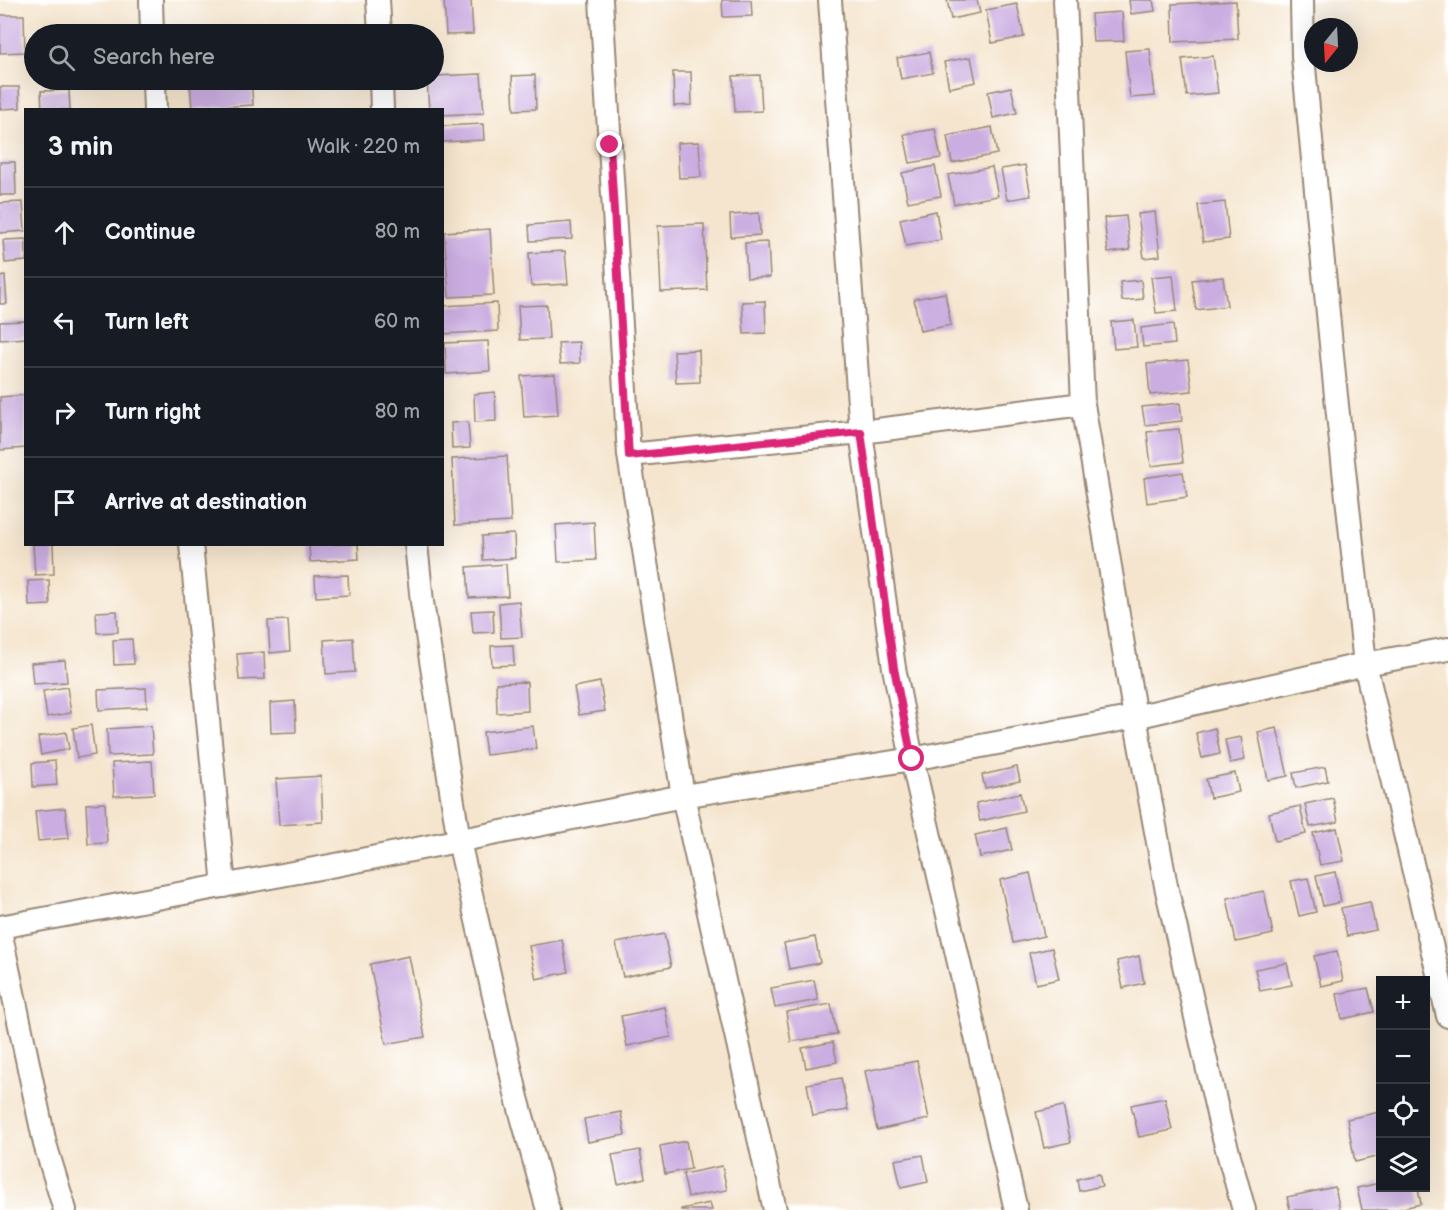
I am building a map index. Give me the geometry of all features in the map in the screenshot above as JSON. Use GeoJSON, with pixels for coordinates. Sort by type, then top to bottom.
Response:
{"type":"FeatureCollection","features":[{"type":"Feature","properties":{"kind":"street"},"geometry":{"type":"LineString","coordinates":[[151,0],[152,24]]}},
{"type":"Feature","properties":{"kind":"street"},"geometry":{"type":"LineString","coordinates":[[378,0],[379,24]]}},
{"type":"Feature","properties":{"kind":"street"},"geometry":{"type":"LineString","coordinates":[[601,0],[629,456],[683,796],[775,1210]]}},
{"type":"Feature","properties":{"kind":"street"},"geometry":{"type":"LineString","coordinates":[[830,0],[861,432],[894,668],[912,759],[1016,1210]]}},
{"type":"Feature","properties":{"kind":"street"},"geometry":{"type":"LineString","coordinates":[[1065,0],[1083,404],[1135,717],[1169,898],[1221,1127],[1244,1210]]}},
{"type":"Feature","properties":{"kind":"street"},"geometry":{"type":"LineString","coordinates":[[1302,0],[1303,57],[1365,664],[1448,1016]]}},
{"type":"Feature","properties":{"kind":"street"},"geometry":{"type":"LineString","coordinates":[[154,90],[155,108]]}},
{"type":"Feature","properties":{"kind":"street"},"geometry":{"type":"LineString","coordinates":[[381,90],[382,108]]}},
{"type":"Feature","properties":{"kind":"street"},"geometry":{"type":"LineString","coordinates":[[629,456],[861,432],[1083,404]]}},
{"type":"Feature","properties":{"kind":"street"},"geometry":{"type":"LineString","coordinates":[[191,546],[224,886]]}},
{"type":"Feature","properties":{"kind":"street"},"geometry":{"type":"LineString","coordinates":[[416,546],[422,602],[459,840],[517,1098],[548,1210]]}},
{"type":"Feature","properties":{"kind":"street"},"geometry":{"type":"LineString","coordinates":[[65,1210],[45,1144],[0,929],[683,796],[912,759],[1135,717],[1365,664],[1448,649]]}},
{"type":"Feature","properties":{"kind":"building"},"geometry":{"type":"Polygon","coordinates":[[[471,0],[473,34],[446,35],[444,1],[471,0]]]}},
{"type":"Feature","properties":{"kind":"building"},"geometry":{"type":"Polygon","coordinates":[[[722,0],[751,0],[752,16],[723,17],[722,0]]]}},
{"type":"Feature","properties":{"kind":"building"},"geometry":{"type":"Polygon","coordinates":[[[947,0],[977,0],[980,13],[951,19],[947,0]]]}},
{"type":"Feature","properties":{"kind":"building"},"geometry":{"type":"Polygon","coordinates":[[[1129,0],[1153,0],[1155,11],[1131,14],[1129,0]]]}},
{"type":"Feature","properties":{"kind":"building"},"geometry":{"type":"Polygon","coordinates":[[[1236,1],[1238,39],[1173,42],[1172,4],[1236,1]]]}},
{"type":"Feature","properties":{"kind":"building"},"geometry":{"type":"Polygon","coordinates":[[[1017,4],[1024,37],[992,43],[986,10],[1017,4]]]}},
{"type":"Feature","properties":{"kind":"building"},"geometry":{"type":"Polygon","coordinates":[[[1122,12],[1124,41],[1093,42],[1091,14],[1122,12]]]}},
{"type":"Feature","properties":{"kind":"building"},"geometry":{"type":"Polygon","coordinates":[[[0,15],[24,15],[24,52],[0,53],[0,15]]]}},
{"type":"Feature","properties":{"kind":"building"},"geometry":{"type":"Polygon","coordinates":[[[1150,49],[1155,96],[1130,98],[1125,51],[1150,49]]]}},
{"type":"Feature","properties":{"kind":"building"},"geometry":{"type":"Polygon","coordinates":[[[929,52],[933,73],[901,79],[897,58],[929,52]]]}},
{"type":"Feature","properties":{"kind":"building"},"geometry":{"type":"Polygon","coordinates":[[[1213,56],[1218,93],[1187,96],[1182,59],[1213,56]]]}},
{"type":"Feature","properties":{"kind":"building"},"geometry":{"type":"Polygon","coordinates":[[[971,57],[976,82],[949,88],[944,62],[971,57]]]}},
{"type":"Feature","properties":{"kind":"building"},"geometry":{"type":"Polygon","coordinates":[[[673,72],[691,72],[692,105],[674,106],[673,72]]]}},
{"type":"Feature","properties":{"kind":"building"},"geometry":{"type":"Polygon","coordinates":[[[481,74],[484,113],[444,115],[444,108],[429,108],[428,90],[444,90],[444,76],[481,74]]]}},
{"type":"Feature","properties":{"kind":"building"},"geometry":{"type":"Polygon","coordinates":[[[535,75],[536,109],[514,110],[512,76],[535,75]]]}},
{"type":"Feature","properties":{"kind":"building"},"geometry":{"type":"Polygon","coordinates":[[[760,75],[762,111],[735,112],[733,76],[760,75]]]}},
{"type":"Feature","properties":{"kind":"building"},"geometry":{"type":"Polygon","coordinates":[[[0,87],[19,87],[20,108],[0,109],[0,87]]]}},
{"type":"Feature","properties":{"kind":"building"},"geometry":{"type":"Polygon","coordinates":[[[1011,87],[1017,113],[993,118],[988,92],[1011,87]]]}},
{"type":"Feature","properties":{"kind":"building"},"geometry":{"type":"Polygon","coordinates":[[[69,90],[70,108],[42,108],[41,91],[69,90]]]}},
{"type":"Feature","properties":{"kind":"building"},"geometry":{"type":"Polygon","coordinates":[[[191,90],[252,90],[253,105],[192,108],[191,90]]]}},
{"type":"Feature","properties":{"kind":"building"},"geometry":{"type":"Polygon","coordinates":[[[483,124],[484,140],[444,142],[444,126],[483,124]]]}},
{"type":"Feature","properties":{"kind":"building"},"geometry":{"type":"Polygon","coordinates":[[[992,127],[997,154],[952,163],[947,136],[992,127]]]}},
{"type":"Feature","properties":{"kind":"building"},"geometry":{"type":"Polygon","coordinates":[[[935,129],[941,158],[910,163],[904,134],[935,129]]]}},
{"type":"Feature","properties":{"kind":"building"},"geometry":{"type":"Polygon","coordinates":[[[699,142],[701,177],[679,178],[677,143],[699,142]]]}},
{"type":"Feature","properties":{"kind":"building"},"geometry":{"type":"Polygon","coordinates":[[[0,162],[15,162],[16,195],[0,195],[0,162]]]}},
{"type":"Feature","properties":{"kind":"building"},"geometry":{"type":"Polygon","coordinates":[[[1025,165],[1031,196],[1007,200],[1001,169],[1025,165]]]}},
{"type":"Feature","properties":{"kind":"building"},"geometry":{"type":"Polygon","coordinates":[[[935,166],[941,196],[908,202],[902,173],[935,166]]]}},
{"type":"Feature","properties":{"kind":"building"},"geometry":{"type":"Polygon","coordinates":[[[992,167],[998,196],[954,204],[948,175],[992,167]]]}},
{"type":"Feature","properties":{"kind":"building"},"geometry":{"type":"Polygon","coordinates":[[[23,202],[24,231],[0,233],[0,203],[23,202]]]}},
{"type":"Feature","properties":{"kind":"building"},"geometry":{"type":"Polygon","coordinates":[[[1225,202],[1229,239],[1203,242],[1198,205],[1225,202]]]}},
{"type":"Feature","properties":{"kind":"building"},"geometry":{"type":"Polygon","coordinates":[[[936,211],[941,240],[906,246],[900,219],[936,211]]]}},
{"type":"Feature","properties":{"kind":"building"},"geometry":{"type":"Polygon","coordinates":[[[1155,212],[1160,256],[1144,258],[1138,214],[1155,212]]]}},
{"type":"Feature","properties":{"kind":"building"},"geometry":{"type":"Polygon","coordinates":[[[759,213],[760,235],[731,237],[730,215],[759,213]]]}},
{"type":"Feature","properties":{"kind":"building"},"geometry":{"type":"Polygon","coordinates":[[[1126,216],[1130,250],[1108,253],[1104,218],[1126,216]]]}},
{"type":"Feature","properties":{"kind":"building"},"geometry":{"type":"Polygon","coordinates":[[[571,222],[572,239],[530,241],[529,225],[571,222]]]}},
{"type":"Feature","properties":{"kind":"building"},"geometry":{"type":"Polygon","coordinates":[[[704,224],[707,290],[661,292],[658,226],[704,224]]]}},
{"type":"Feature","properties":{"kind":"building"},"geometry":{"type":"Polygon","coordinates":[[[490,229],[494,295],[449,297],[444,232],[490,229]]]}},
{"type":"Feature","properties":{"kind":"building"},"geometry":{"type":"Polygon","coordinates":[[[24,239],[24,261],[5,263],[3,240],[24,239]]]}},
{"type":"Feature","properties":{"kind":"building"},"geometry":{"type":"Polygon","coordinates":[[[768,242],[770,277],[747,278],[745,243],[768,242]]]}},
{"type":"Feature","properties":{"kind":"building"},"geometry":{"type":"Polygon","coordinates":[[[565,251],[568,284],[531,286],[529,253],[565,251]]]}},
{"type":"Feature","properties":{"kind":"building"},"geometry":{"type":"Polygon","coordinates":[[[1173,275],[1177,311],[1156,313],[1151,277],[1173,275]]]}},
{"type":"Feature","properties":{"kind":"building"},"geometry":{"type":"Polygon","coordinates":[[[5,276],[7,304],[0,304],[0,277],[5,276]]]}},
{"type":"Feature","properties":{"kind":"building"},"geometry":{"type":"Polygon","coordinates":[[[1223,277],[1227,306],[1196,310],[1192,280],[1223,277]]]}},
{"type":"Feature","properties":{"kind":"building"},"geometry":{"type":"Polygon","coordinates":[[[1141,280],[1143,299],[1122,301],[1120,282],[1141,280]]]}},
{"type":"Feature","properties":{"kind":"building"},"geometry":{"type":"Polygon","coordinates":[[[945,293],[951,325],[920,331],[914,299],[945,293]]]}},
{"type":"Feature","properties":{"kind":"building"},"geometry":{"type":"Polygon","coordinates":[[[765,301],[766,333],[744,334],[742,302],[765,301]]]}},
{"type":"Feature","properties":{"kind":"building"},"geometry":{"type":"Polygon","coordinates":[[[497,303],[498,331],[444,334],[444,306],[497,303]]]}},
{"type":"Feature","properties":{"kind":"building"},"geometry":{"type":"Polygon","coordinates":[[[547,305],[549,339],[520,340],[518,306],[547,305]]]}},
{"type":"Feature","properties":{"kind":"building"},"geometry":{"type":"Polygon","coordinates":[[[1134,320],[1137,347],[1114,349],[1111,322],[1134,320]]]}},
{"type":"Feature","properties":{"kind":"building"},"geometry":{"type":"Polygon","coordinates":[[[24,321],[24,338],[0,340],[0,322],[24,321]]]}},
{"type":"Feature","properties":{"kind":"building"},"geometry":{"type":"Polygon","coordinates":[[[1173,324],[1175,344],[1143,347],[1141,328],[1173,324]]]}},
{"type":"Feature","properties":{"kind":"building"},"geometry":{"type":"Polygon","coordinates":[[[488,341],[490,371],[446,374],[445,343],[488,341]]]}},
{"type":"Feature","properties":{"kind":"building"},"geometry":{"type":"Polygon","coordinates":[[[579,342],[580,363],[560,364],[558,343],[579,342]]]}},
{"type":"Feature","properties":{"kind":"building"},"geometry":{"type":"Polygon","coordinates":[[[699,350],[700,382],[676,383],[674,351],[699,350]]]}},
{"type":"Feature","properties":{"kind":"building"},"geometry":{"type":"Polygon","coordinates":[[[1188,360],[1192,391],[1150,395],[1147,364],[1188,360]]]}},
{"type":"Feature","properties":{"kind":"building"},"geometry":{"type":"Polygon","coordinates":[[[555,374],[558,415],[524,417],[521,376],[555,374]]]}},
{"type":"Feature","properties":{"kind":"building"},"geometry":{"type":"Polygon","coordinates":[[[495,392],[496,421],[475,422],[474,394],[495,392]]]}},
{"type":"Feature","properties":{"kind":"building"},"geometry":{"type":"Polygon","coordinates":[[[24,395],[24,448],[0,450],[0,397],[24,395]]]}},
{"type":"Feature","properties":{"kind":"building"},"geometry":{"type":"Polygon","coordinates":[[[1180,403],[1182,421],[1145,425],[1142,407],[1180,403]]]}},
{"type":"Feature","properties":{"kind":"building"},"geometry":{"type":"Polygon","coordinates":[[[468,422],[470,448],[452,449],[451,423],[468,422]]]}},
{"type":"Feature","properties":{"kind":"building"},"geometry":{"type":"Polygon","coordinates":[[[1179,429],[1183,462],[1151,466],[1147,432],[1179,429]]]}},
{"type":"Feature","properties":{"kind":"building"},"geometry":{"type":"Polygon","coordinates":[[[507,456],[511,522],[455,525],[452,459],[507,456]]]}},
{"type":"Feature","properties":{"kind":"building"},"geometry":{"type":"Polygon","coordinates":[[[1183,472],[1187,497],[1147,503],[1144,478],[1183,472]]]}},
{"type":"Feature","properties":{"kind":"building"},"geometry":{"type":"Polygon","coordinates":[[[594,522],[596,560],[558,562],[556,525],[594,522]]]}},
{"type":"Feature","properties":{"kind":"building"},"geometry":{"type":"Polygon","coordinates":[[[514,534],[515,558],[483,560],[482,536],[514,534]]]}},
{"type":"Feature","properties":{"kind":"building"},"geometry":{"type":"Polygon","coordinates":[[[33,546],[53,546],[54,574],[35,575],[33,546]]]}},
{"type":"Feature","properties":{"kind":"building"},"geometry":{"type":"Polygon","coordinates":[[[309,546],[358,546],[359,559],[310,562],[309,546]]]}},
{"type":"Feature","properties":{"kind":"building"},"geometry":{"type":"Polygon","coordinates":[[[506,564],[508,596],[469,598],[467,567],[506,564]]]}},
{"type":"Feature","properties":{"kind":"building"},"geometry":{"type":"Polygon","coordinates":[[[348,575],[349,595],[316,597],[315,576],[348,575]]]}},
{"type":"Feature","properties":{"kind":"building"},"geometry":{"type":"Polygon","coordinates":[[[49,580],[50,605],[29,606],[28,581],[49,580]]]}},
{"type":"Feature","properties":{"kind":"building"},"geometry":{"type":"Polygon","coordinates":[[[519,601],[522,637],[501,638],[499,603],[519,601]]]}},
{"type":"Feature","properties":{"kind":"building"},"geometry":{"type":"Polygon","coordinates":[[[493,610],[494,632],[473,633],[471,611],[493,610]]]}},
{"type":"Feature","properties":{"kind":"building"},"geometry":{"type":"Polygon","coordinates":[[[117,611],[118,632],[97,633],[96,612],[117,611]]]}},
{"type":"Feature","properties":{"kind":"building"},"geometry":{"type":"Polygon","coordinates":[[[288,620],[290,651],[270,653],[268,621],[288,620]]]}},
{"type":"Feature","properties":{"kind":"building"},"geometry":{"type":"Polygon","coordinates":[[[353,638],[355,672],[326,674],[324,640],[353,638]]]}},
{"type":"Feature","properties":{"kind":"building"},"geometry":{"type":"Polygon","coordinates":[[[132,639],[134,664],[114,665],[113,640],[132,639]]]}},
{"type":"Feature","properties":{"kind":"building"},"geometry":{"type":"Polygon","coordinates":[[[513,645],[514,665],[492,666],[491,646],[513,645]]]}},
{"type":"Feature","properties":{"kind":"building"},"geometry":{"type":"Polygon","coordinates":[[[264,652],[265,679],[239,680],[237,654],[264,652]]]}},
{"type":"Feature","properties":{"kind":"building"},"geometry":{"type":"Polygon","coordinates":[[[65,660],[67,682],[33,684],[31,663],[65,660]]]}},
{"type":"Feature","properties":{"kind":"building"},"geometry":{"type":"Polygon","coordinates":[[[527,682],[528,711],[497,713],[496,683],[527,682]]]}},
{"type":"Feature","properties":{"kind":"building"},"geometry":{"type":"Polygon","coordinates":[[[600,682],[605,711],[579,715],[574,687],[600,682]]]}},
{"type":"Feature","properties":{"kind":"building"},"geometry":{"type":"Polygon","coordinates":[[[67,687],[71,713],[47,717],[43,691],[67,687]]]}},
{"type":"Feature","properties":{"kind":"building"},"geometry":{"type":"Polygon","coordinates":[[[146,688],[147,707],[99,710],[98,690],[146,688]]]}},
{"type":"Feature","properties":{"kind":"building"},"geometry":{"type":"Polygon","coordinates":[[[295,701],[296,732],[271,733],[270,703],[295,701]]]}},
{"type":"Feature","properties":{"kind":"building"},"geometry":{"type":"Polygon","coordinates":[[[91,725],[95,755],[77,758],[73,728],[91,725]]]}},
{"type":"Feature","properties":{"kind":"building"},"geometry":{"type":"Polygon","coordinates":[[[151,726],[153,754],[108,756],[107,729],[151,726]]]}},
{"type":"Feature","properties":{"kind":"building"},"geometry":{"type":"Polygon","coordinates":[[[533,726],[536,749],[486,755],[483,732],[533,726]]]}},
{"type":"Feature","properties":{"kind":"building"},"geometry":{"type":"Polygon","coordinates":[[[1215,728],[1220,754],[1202,758],[1196,733],[1215,728]]]}},
{"type":"Feature","properties":{"kind":"building"},"geometry":{"type":"Polygon","coordinates":[[[1277,728],[1288,776],[1268,780],[1258,732],[1277,728]]]}},
{"type":"Feature","properties":{"kind":"building"},"geometry":{"type":"Polygon","coordinates":[[[66,732],[69,749],[41,755],[38,737],[66,732]]]}},
{"type":"Feature","properties":{"kind":"building"},"geometry":{"type":"Polygon","coordinates":[[[1241,737],[1245,760],[1230,763],[1225,740],[1241,737]]]}},
{"type":"Feature","properties":{"kind":"building"},"geometry":{"type":"Polygon","coordinates":[[[55,761],[57,785],[33,787],[32,763],[55,761]]]}},
{"type":"Feature","properties":{"kind":"building"},"geometry":{"type":"Polygon","coordinates":[[[152,761],[154,794],[114,796],[112,763],[152,761]]]}},
{"type":"Feature","properties":{"kind":"building"},"geometry":{"type":"Polygon","coordinates":[[[1017,767],[1020,781],[985,788],[982,775],[1017,767]]]}},
{"type":"Feature","properties":{"kind":"building"},"geometry":{"type":"Polygon","coordinates":[[[1325,767],[1328,781],[1296,788],[1293,773],[1325,767]]]}},
{"type":"Feature","properties":{"kind":"building"},"geometry":{"type":"Polygon","coordinates":[[[1235,773],[1239,792],[1210,798],[1206,779],[1235,773]]]}},
{"type":"Feature","properties":{"kind":"building"},"geometry":{"type":"Polygon","coordinates":[[[321,776],[323,822],[279,825],[276,779],[321,776]]]}},
{"type":"Feature","properties":{"kind":"building"},"geometry":{"type":"Polygon","coordinates":[[[1020,793],[1024,811],[980,821],[976,803],[1020,793]]]}},
{"type":"Feature","properties":{"kind":"building"},"geometry":{"type":"Polygon","coordinates":[[[1333,798],[1338,822],[1310,827],[1305,804],[1333,798]]]}},
{"type":"Feature","properties":{"kind":"building"},"geometry":{"type":"Polygon","coordinates":[[[105,803],[107,843],[88,844],[86,804],[105,803]]]}},
{"type":"Feature","properties":{"kind":"building"},"geometry":{"type":"Polygon","coordinates":[[[1300,806],[1306,834],[1275,841],[1269,813],[1300,806]]]}},
{"type":"Feature","properties":{"kind":"building"},"geometry":{"type":"Polygon","coordinates":[[[65,808],[69,838],[38,841],[35,811],[65,808]]]}},
{"type":"Feature","properties":{"kind":"building"},"geometry":{"type":"Polygon","coordinates":[[[1007,828],[1012,850],[980,857],[975,835],[1007,828]]]}},
{"type":"Feature","properties":{"kind":"building"},"geometry":{"type":"Polygon","coordinates":[[[1337,828],[1344,861],[1320,865],[1313,833],[1337,828]]]}},
{"type":"Feature","properties":{"kind":"building"},"geometry":{"type":"Polygon","coordinates":[[[1335,872],[1341,902],[1323,906],[1316,876],[1335,872]]]}},
{"type":"Feature","properties":{"kind":"building"},"geometry":{"type":"Polygon","coordinates":[[[1030,873],[1044,936],[1013,943],[1000,880],[1030,873]]]}},
{"type":"Feature","properties":{"kind":"building"},"geometry":{"type":"Polygon","coordinates":[[[1308,878],[1316,912],[1299,916],[1291,881],[1308,878]]]}},
{"type":"Feature","properties":{"kind":"building"},"geometry":{"type":"Polygon","coordinates":[[[1264,891],[1273,934],[1236,942],[1227,898],[1264,891]]]}},
{"type":"Feature","properties":{"kind":"building"},"geometry":{"type":"Polygon","coordinates":[[[1370,902],[1376,930],[1347,936],[1341,908],[1370,902]]]}},
{"type":"Feature","properties":{"kind":"building"},"geometry":{"type":"Polygon","coordinates":[[[664,934],[671,967],[623,977],[616,943],[664,934]]]}},
{"type":"Feature","properties":{"kind":"building"},"geometry":{"type":"Polygon","coordinates":[[[815,937],[820,963],[789,969],[784,943],[815,937]]]}},
{"type":"Feature","properties":{"kind":"building"},"geometry":{"type":"Polygon","coordinates":[[[562,940],[568,972],[536,979],[529,946],[562,940]]]}},
{"type":"Feature","properties":{"kind":"building"},"geometry":{"type":"Polygon","coordinates":[[[1052,948],[1059,979],[1036,984],[1029,953],[1052,948]]]}},
{"type":"Feature","properties":{"kind":"building"},"geometry":{"type":"Polygon","coordinates":[[[1337,951],[1343,981],[1321,986],[1314,956],[1337,951]]]}},
{"type":"Feature","properties":{"kind":"building"},"geometry":{"type":"Polygon","coordinates":[[[409,956],[425,1037],[386,1044],[370,964],[409,956]]]}},
{"type":"Feature","properties":{"kind":"building"},"geometry":{"type":"Polygon","coordinates":[[[1139,956],[1144,983],[1123,988],[1117,961],[1139,956]]]}},
{"type":"Feature","properties":{"kind":"building"},"geometry":{"type":"Polygon","coordinates":[[[1287,963],[1292,985],[1260,991],[1255,969],[1287,963]]]}},
{"type":"Feature","properties":{"kind":"building"},"geometry":{"type":"Polygon","coordinates":[[[814,980],[818,1000],[775,1008],[771,988],[814,980]]]}},
{"type":"Feature","properties":{"kind":"building"},"geometry":{"type":"Polygon","coordinates":[[[1368,988],[1374,1012],[1342,1019],[1337,994],[1368,988]]]}},
{"type":"Feature","properties":{"kind":"building"},"geometry":{"type":"Polygon","coordinates":[[[831,1004],[837,1034],[791,1042],[786,1012],[831,1004]]]}},
{"type":"Feature","properties":{"kind":"building"},"geometry":{"type":"Polygon","coordinates":[[[665,1007],[671,1037],[627,1046],[621,1016],[665,1007]]]}},
{"type":"Feature","properties":{"kind":"building"},"geometry":{"type":"Polygon","coordinates":[[[833,1042],[837,1062],[806,1068],[802,1048],[833,1042]]]}},
{"type":"Feature","properties":{"kind":"building"},"geometry":{"type":"Polygon","coordinates":[[[917,1061],[929,1119],[877,1130],[865,1071],[917,1061]]]}},
{"type":"Feature","properties":{"kind":"building"},"geometry":{"type":"Polygon","coordinates":[[[841,1078],[848,1110],[813,1116],[807,1084],[841,1078]]]}},
{"type":"Feature","properties":{"kind":"building"},"geometry":{"type":"Polygon","coordinates":[[[1165,1098],[1172,1130],[1139,1137],[1131,1105],[1165,1098]]]}},
{"type":"Feature","properties":{"kind":"building"},"geometry":{"type":"Polygon","coordinates":[[[1063,1106],[1071,1142],[1044,1148],[1036,1112],[1063,1106]]]}},
{"type":"Feature","properties":{"kind":"building"},"geometry":{"type":"Polygon","coordinates":[[[621,1112],[625,1135],[588,1142],[584,1119],[621,1112]]]}},
{"type":"Feature","properties":{"kind":"building"},"geometry":{"type":"Polygon","coordinates":[[[1376,1113],[1376,1157],[1355,1162],[1347,1119],[1376,1113]]]}},
{"type":"Feature","properties":{"kind":"building"},"geometry":{"type":"Polygon","coordinates":[[[686,1141],[691,1169],[665,1174],[660,1146],[686,1141]]]}},
{"type":"Feature","properties":{"kind":"building"},"geometry":{"type":"Polygon","coordinates":[[[640,1150],[645,1178],[618,1184],[612,1155],[640,1150]]]}},
{"type":"Feature","properties":{"kind":"building"},"geometry":{"type":"Polygon","coordinates":[[[923,1155],[928,1182],[901,1188],[895,1160],[923,1155]]]}},
{"type":"Feature","properties":{"kind":"building"},"geometry":{"type":"Polygon","coordinates":[[[722,1166],[727,1190],[688,1197],[683,1174],[722,1166]]]}},
{"type":"Feature","properties":{"kind":"building"},"geometry":{"type":"Polygon","coordinates":[[[1099,1174],[1102,1186],[1079,1191],[1077,1179],[1099,1174]]]}},
{"type":"Feature","properties":{"kind":"building"},"geometry":{"type":"Polygon","coordinates":[[[1376,1184],[1376,1192],[1419,1192],[1421,1204],[1394,1210],[1362,1210],[1357,1188],[1376,1184]]]}},
{"type":"Feature","properties":{"kind":"building"},"geometry":{"type":"Polygon","coordinates":[[[1335,1187],[1340,1210],[1290,1210],[1287,1197],[1335,1187]]]}},
{"type":"Feature","properties":{"kind":"building"},"geometry":{"type":"Polygon","coordinates":[[[710,1203],[712,1210],[681,1210],[681,1209],[710,1203]]]}},
{"type":"Feature","properties":{"kind":"route"},"geometry":{"type":"LineString","coordinates":[[610,145],[629,456],[861,432],[894,668],[912,759]]}}]}
